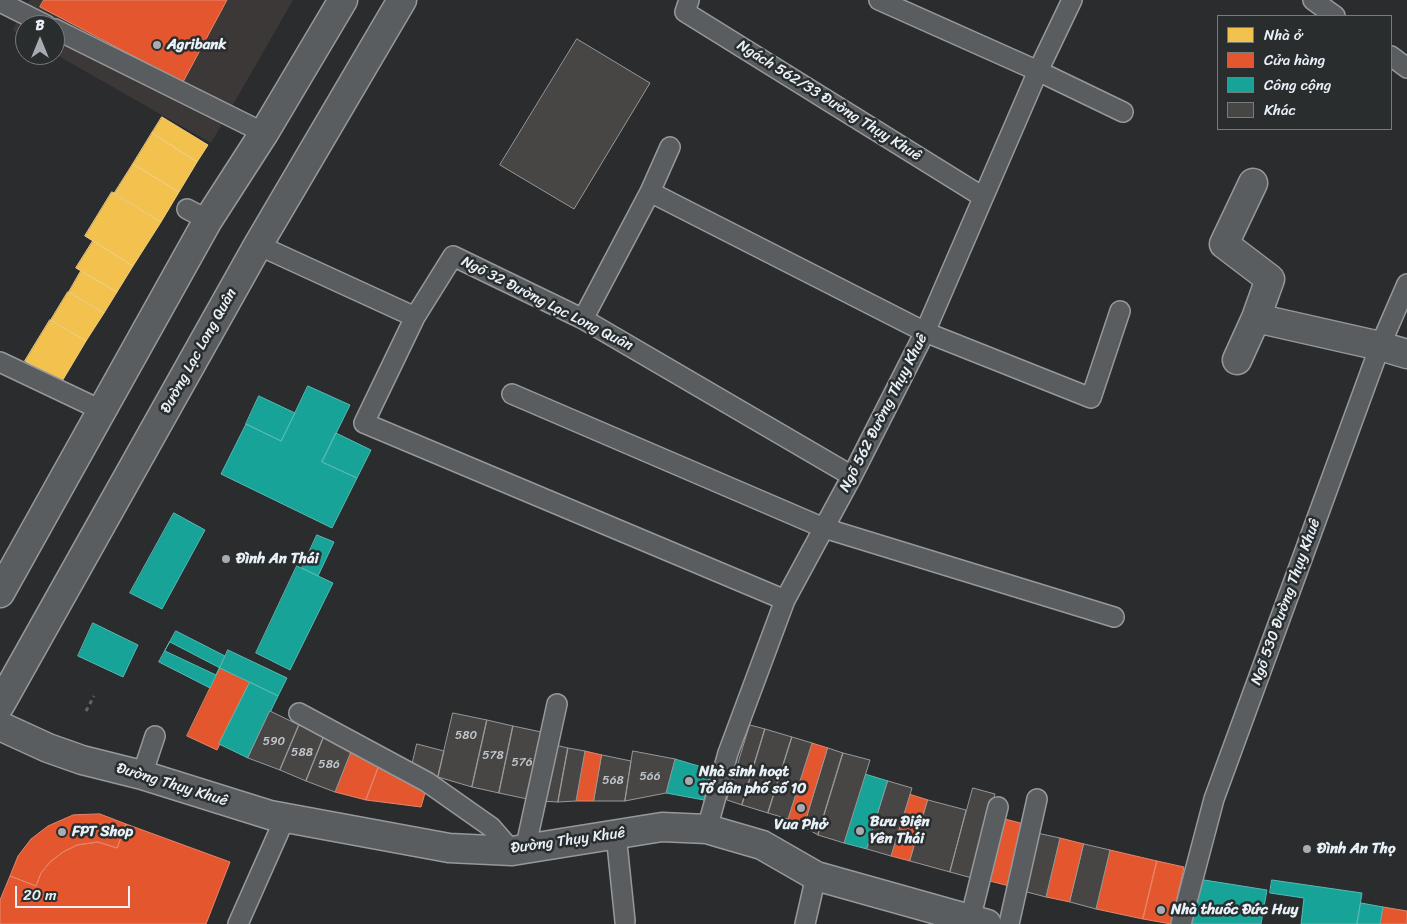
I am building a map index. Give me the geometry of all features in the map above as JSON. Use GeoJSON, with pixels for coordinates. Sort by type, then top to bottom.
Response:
{"type":"FeatureCollection","features":[{"type":"Feature","properties":{"kind":"main road"},"geometry":{"type":"LineString","coordinates":[[0,592],[101,410],[197,214],[264,133],[343,0]]}},
{"type":"Feature","properties":{"kind":"main road","name":"Đường Lạc Long Quân"},"geometry":{"type":"LineString","coordinates":[[0,705],[258,245],[402,0]]}},
{"type":"Feature","properties":{"kind":"main road"},"geometry":{"type":"LineString","coordinates":[[1237,360],[1256,318],[1270,279],[1224,244],[1253,183]]}},
{"type":"Feature","properties":{"kind":"main road"},"geometry":{"type":"LineString","coordinates":[[1256,318],[1380,346],[1407,354]]}},
{"type":"Feature","properties":{"kind":"main road","name":"Đường Thụy Khuê"},"geometry":{"type":"LineString","coordinates":[[0,726],[48,748],[75,757],[270,815],[449,848],[519,850],[662,827],[707,829],[762,845],[816,876],[978,922]]}},
{"type":"Feature","properties":{"kind":"lane","name":"Ngách 562/33 Đường Thụy Khuê"},"geometry":{"type":"LineString","coordinates":[[690,0],[685,12],[983,197]]}},
{"type":"Feature","properties":{"kind":"lane"},"geometry":{"type":"LineString","coordinates":[[879,0],[1038,71],[1123,112]]}},
{"type":"Feature","properties":{"kind":"lane","name":"Ngõ 562 Đường Thụy Khuê"},"geometry":{"type":"LineString","coordinates":[[707,829],[728,753],[785,600],[852,476],[925,332],[1038,71],[1072,0]]}},
{"type":"Feature","properties":{"kind":"lane"},"geometry":{"type":"LineString","coordinates":[[1313,0],[1332,11]]}},
{"type":"Feature","properties":{"kind":"lane"},"geometry":{"type":"LineString","coordinates":[[0,2],[26,15]]}},
{"type":"Feature","properties":{"kind":"lane"},"geometry":{"type":"LineString","coordinates":[[65,34],[264,133]]}},
{"type":"Feature","properties":{"kind":"lane"},"geometry":{"type":"LineString","coordinates":[[1392,57],[1407,68]]}},
{"type":"Feature","properties":{"kind":"lane"},"geometry":{"type":"LineString","coordinates":[[583,319],[650,192],[670,147]]}},
{"type":"Feature","properties":{"kind":"lane"},"geometry":{"type":"LineString","coordinates":[[650,192],[925,332],[1091,398],[1120,311]]}},
{"type":"Feature","properties":{"kind":"lane"},"geometry":{"type":"LineString","coordinates":[[258,245],[415,317],[364,423],[785,600]]}},
{"type":"Feature","properties":{"kind":"lane","name":"Ngõ 32 Đường Lạc Long Quân"},"geometry":{"type":"LineString","coordinates":[[415,317],[453,256],[583,319],[852,476]]}},
{"type":"Feature","properties":{"kind":"lane","name":"Ngõ 530 Đường Thụy Khuê"},"geometry":{"type":"LineString","coordinates":[[1181,924],[1214,799],[1380,346],[1407,284]]}},
{"type":"Feature","properties":{"kind":"lane"},"geometry":{"type":"LineString","coordinates":[[0,362],[101,410]]}},
{"type":"Feature","properties":{"kind":"lane"},"geometry":{"type":"LineString","coordinates":[[512,394],[824,528],[1114,617]]}},
{"type":"Feature","properties":{"kind":"lane"},"geometry":{"type":"LineString","coordinates":[[299,713],[427,782],[519,850],[557,704]]}},
{"type":"Feature","properties":{"kind":"lane"},"geometry":{"type":"LineString","coordinates":[[142,776],[155,736]]}},
{"type":"Feature","properties":{"kind":"lane"},"geometry":{"type":"LineString","coordinates":[[1009,924],[1037,799]]}},
{"type":"Feature","properties":{"kind":"lane"},"geometry":{"type":"LineString","coordinates":[[978,922],[998,806]]}},
{"type":"Feature","properties":{"kind":"lane"},"geometry":{"type":"LineString","coordinates":[[238,924],[285,818]]}},
{"type":"Feature","properties":{"kind":"lane"},"geometry":{"type":"LineString","coordinates":[[616,834],[625,921]]}},
{"type":"Feature","properties":{"kind":"lane"},"geometry":{"type":"LineString","coordinates":[[804,924],[816,876]]}},
{"type":"Feature","properties":{"kind":"path"},"geometry":{"type":"LineString","coordinates":[[86,711],[94,696]]}},
{"type":"Feature","properties":{"kind":"shaded area"},"geometry":{"type":"Polygon","coordinates":[[[30,0],[293,0],[211,143],[65,60],[65,15],[21,15],[30,0]]]}},
{"type":"Feature","properties":{"kind":"building: Nhà ở"},"geometry":{"type":"Polygon","coordinates":[[[162,117],[208,145],[197,162],[152,133],[162,117]]]}},
{"type":"Feature","properties":{"kind":"building: Nhà ở"},"geometry":{"type":"Polygon","coordinates":[[[152,133],[197,162],[179,192],[133,164],[152,133]]]}},
{"type":"Feature","properties":{"kind":"building: Nhà ở"},"geometry":{"type":"Polygon","coordinates":[[[133,164],[179,192],[161,222],[114,194],[133,164]]]}},
{"type":"Feature","properties":{"kind":"building: Nhà ở"},"geometry":{"type":"Polygon","coordinates":[[[112,192],[161,222],[133,266],[85,236],[112,192]]]}},
{"type":"Feature","properties":{"kind":"building: Nhà ở"},"geometry":{"type":"Polygon","coordinates":[[[93,241],[133,266],[117,292],[76,268],[93,241]]]}},
{"type":"Feature","properties":{"kind":"building: Nhà ở"},"geometry":{"type":"Polygon","coordinates":[[[81,271],[117,292],[104,313],[69,292],[81,271]]]}},
{"type":"Feature","properties":{"kind":"building: Nhà ở"},"geometry":{"type":"Polygon","coordinates":[[[68,292],[104,313],[86,341],[51,320],[68,292]]]}},
{"type":"Feature","properties":{"kind":"building: Nhà ở"},"geometry":{"type":"Polygon","coordinates":[[[50,320],[86,341],[61,383],[25,361],[50,320]]]}},
{"type":"Feature","properties":{"kind":"building: Cửa hàng","name":"Agribank"},"geometry":{"type":"Polygon","coordinates":[[[44,0],[227,0],[183,82],[65,20],[65,15],[55,15],[40,7],[44,0]]]}},
{"type":"Feature","properties":{"kind":"building: Cửa hàng"},"geometry":{"type":"Polygon","coordinates":[[[220,668],[250,682],[217,750],[187,736],[220,668]]]}},
{"type":"Feature","properties":{"kind":"building: Cửa hàng"},"geometry":{"type":"Polygon","coordinates":[[[812,743],[828,748],[804,827],[788,819],[812,743]]]}},
{"type":"Feature","properties":{"kind":"building: Cửa hàng"},"geometry":{"type":"Polygon","coordinates":[[[352,749],[380,763],[366,800],[335,792],[352,749]]]}},
{"type":"Feature","properties":{"kind":"building: Cửa hàng"},"geometry":{"type":"Polygon","coordinates":[[[585,751],[602,755],[594,801],[576,801],[585,751]]]}},
{"type":"Feature","properties":{"kind":"building: Cửa hàng"},"geometry":{"type":"Polygon","coordinates":[[[380,763],[427,786],[421,807],[366,800],[380,763]]]}},
{"type":"Feature","properties":{"kind":"building: Cửa hàng"},"geometry":{"type":"Polygon","coordinates":[[[909,794],[928,800],[910,861],[891,856],[909,794]]]}},
{"type":"Feature","properties":{"kind":"building: Cửa hàng"},"geometry":{"type":"Polygon","coordinates":[[[100,814],[126,824],[117,848],[98,842],[77,845],[63,852],[50,862],[41,873],[36,886],[10,876],[18,856],[31,839],[48,826],[73,815],[100,814]]]}},
{"type":"Feature","properties":{"kind":"building: Cửa hàng"},"geometry":{"type":"Polygon","coordinates":[[[1001,818],[1028,825],[1013,887],[986,880],[1001,818]]]}},
{"type":"Feature","properties":{"kind":"building: Cửa hàng"},"geometry":{"type":"Polygon","coordinates":[[[126,824],[230,862],[206,924],[0,924],[0,900],[10,876],[36,886],[41,873],[50,862],[63,852],[77,845],[98,842],[117,848],[126,824]]]}},
{"type":"Feature","properties":{"kind":"building: Cửa hàng"},"geometry":{"type":"Polygon","coordinates":[[[1060,838],[1084,844],[1070,902],[1046,897],[1060,838]]]}},
{"type":"Feature","properties":{"kind":"building: Cửa hàng"},"geometry":{"type":"Polygon","coordinates":[[[1110,850],[1157,861],[1143,919],[1096,909],[1110,850]]]}},
{"type":"Feature","properties":{"kind":"building: Cửa hàng"},"geometry":{"type":"Polygon","coordinates":[[[1157,861],[1184,867],[1171,924],[1143,919],[1157,861]]]}},
{"type":"Feature","properties":{"kind":"building: Cửa hàng"},"geometry":{"type":"Polygon","coordinates":[[[1383,907],[1407,911],[1407,924],[1380,924],[1383,907]]]}},
{"type":"Feature","properties":{"kind":"building: Công cộng"},"geometry":{"type":"Polygon","coordinates":[[[308,386],[350,405],[322,462],[357,478],[332,528],[221,474],[246,424],[281,441],[308,386]]]}},
{"type":"Feature","properties":{"kind":"building: Công cộng"},"geometry":{"type":"Polygon","coordinates":[[[259,396],[295,413],[281,441],[246,424],[259,396]]]}},
{"type":"Feature","properties":{"kind":"building: Công cộng"},"geometry":{"type":"Polygon","coordinates":[[[336,433],[371,450],[357,478],[322,462],[336,433]]]}},
{"type":"Feature","properties":{"kind":"building: Công cộng"},"geometry":{"type":"Polygon","coordinates":[[[174,513],[205,530],[162,609],[130,593],[174,513]]]}},
{"type":"Feature","properties":{"kind":"building: Công cộng"},"geometry":{"type":"Polygon","coordinates":[[[317,535],[334,542],[318,576],[302,568],[317,535]]]}},
{"type":"Feature","properties":{"kind":"building: Công cộng"},"geometry":{"type":"Polygon","coordinates":[[[297,566],[333,583],[290,670],[256,653],[297,566]]]}},
{"type":"Feature","properties":{"kind":"building: Công cộng"},"geometry":{"type":"Polygon","coordinates":[[[93,623],[138,645],[123,677],[78,656],[93,623]]]}},
{"type":"Feature","properties":{"kind":"building: Công cộng"},"geometry":{"type":"Polygon","coordinates":[[[176,631],[225,656],[210,688],[159,662],[176,631]]]}},
{"type":"Feature","properties":{"kind":"building: Công cộng"},"geometry":{"type":"Polygon","coordinates":[[[170,642],[220,668],[216,675],[165,651],[170,642]]]}},
{"type":"Feature","properties":{"kind":"building: Công cộng"},"geometry":{"type":"Polygon","coordinates":[[[228,650],[287,678],[278,696],[220,668],[228,650]]]}},
{"type":"Feature","properties":{"kind":"building: Công cộng"},"geometry":{"type":"Polygon","coordinates":[[[250,682],[278,696],[248,758],[219,744],[250,682]]]}},
{"type":"Feature","properties":{"kind":"building: Công cộng","name":"Nhà sinh hoạt Tổ dân phố số 10"},"geometry":{"type":"Polygon","coordinates":[[[675,759],[712,770],[704,800],[666,793],[675,759]]]}},
{"type":"Feature","properties":{"kind":"building: Công cộng"},"geometry":{"type":"Polygon","coordinates":[[[865,774],[888,781],[867,849],[844,843],[865,774]]]}},
{"type":"Feature","properties":{"kind":"building: Công cộng"},"geometry":{"type":"Polygon","coordinates":[[[1198,879],[1267,890],[1261,924],[1191,924],[1198,879]]]}},
{"type":"Feature","properties":{"kind":"building: Công cộng"},"geometry":{"type":"Polygon","coordinates":[[[1272,880],[1362,893],[1357,924],[1301,924],[1304,898],[1270,893],[1272,880]]]}},
{"type":"Feature","properties":{"kind":"building: Công cộng"},"geometry":{"type":"Polygon","coordinates":[[[1361,903],[1383,907],[1380,924],[1357,924],[1361,903]]]}},
{"type":"Feature","properties":{"kind":"building: Khác"},"geometry":{"type":"Polygon","coordinates":[[[577,39],[650,83],[574,209],[500,165],[577,39]]]}},
{"type":"Feature","properties":{"kind":"building: Khác"},"geometry":{"type":"Polygon","coordinates":[[[270,711],[299,725],[280,770],[248,758],[270,711]]]}},
{"type":"Feature","properties":{"kind":"building: Khác"},"geometry":{"type":"Polygon","coordinates":[[[453,713],[487,720],[472,787],[438,777],[453,713]]]}},
{"type":"Feature","properties":{"kind":"building: Khác"},"geometry":{"type":"Polygon","coordinates":[[[487,720],[513,726],[499,793],[472,787],[487,720]]]}},
{"type":"Feature","properties":{"kind":"building: Khác"},"geometry":{"type":"Polygon","coordinates":[[[299,725],[324,736],[306,781],[280,770],[299,725]]]}},
{"type":"Feature","properties":{"kind":"building: Khác"},"geometry":{"type":"Polygon","coordinates":[[[750,725],[765,729],[742,805],[727,800],[750,725]]]}},
{"type":"Feature","properties":{"kind":"building: Khác"},"geometry":{"type":"Polygon","coordinates":[[[513,726],[546,733],[532,800],[499,793],[513,726]]]}},
{"type":"Feature","properties":{"kind":"building: Khác"},"geometry":{"type":"Polygon","coordinates":[[[765,729],[792,737],[768,813],[742,805],[765,729]]]}},
{"type":"Feature","properties":{"kind":"building: Khác"},"geometry":{"type":"Polygon","coordinates":[[[324,736],[352,749],[335,792],[306,781],[324,736]]]}},
{"type":"Feature","properties":{"kind":"building: Khác"},"geometry":{"type":"Polygon","coordinates":[[[792,737],[812,743],[788,819],[768,813],[792,737]]]}},
{"type":"Feature","properties":{"kind":"building: Khác"},"geometry":{"type":"Polygon","coordinates":[[[417,744],[444,751],[438,777],[411,770],[417,744]]]}},
{"type":"Feature","properties":{"kind":"building: Khác"},"geometry":{"type":"Polygon","coordinates":[[[551,744],[568,748],[558,802],[540,801],[551,744]]]}},
{"type":"Feature","properties":{"kind":"building: Khác"},"geometry":{"type":"Polygon","coordinates":[[[568,748],[585,751],[576,801],[558,802],[568,748]]]}},
{"type":"Feature","properties":{"kind":"building: Khác"},"geometry":{"type":"Polygon","coordinates":[[[828,748],[843,753],[818,835],[804,827],[828,748]]]}},
{"type":"Feature","properties":{"kind":"building: Khác"},"geometry":{"type":"Polygon","coordinates":[[[633,751],[675,759],[666,793],[625,801],[633,751]]]}},
{"type":"Feature","properties":{"kind":"building: Khác"},"geometry":{"type":"Polygon","coordinates":[[[843,753],[870,760],[844,843],[818,835],[843,753]]]}},
{"type":"Feature","properties":{"kind":"building: Khác"},"geometry":{"type":"Polygon","coordinates":[[[602,755],[631,761],[625,801],[594,801],[602,755]]]}},
{"type":"Feature","properties":{"kind":"building: Khác"},"geometry":{"type":"Polygon","coordinates":[[[888,781],[912,788],[891,856],[867,849],[888,781]]]}},
{"type":"Feature","properties":{"kind":"building: Khác"},"geometry":{"type":"Polygon","coordinates":[[[973,788],[995,794],[972,878],[950,872],[973,788]]]}},
{"type":"Feature","properties":{"kind":"building: Khác"},"geometry":{"type":"Polygon","coordinates":[[[928,800],[966,810],[950,872],[910,861],[928,800]]]}},
{"type":"Feature","properties":{"kind":"building: Khác"},"geometry":{"type":"Polygon","coordinates":[[[1037,833],[1060,838],[1046,897],[1023,891],[1037,833]]]}},
{"type":"Feature","properties":{"kind":"building: Khác"},"geometry":{"type":"Polygon","coordinates":[[[1084,844],[1110,850],[1096,909],[1070,902],[1084,844]]]}},
{"type":"Feature","properties":{"kind":"place","name":"Agribank"},"geometry":{"type":"Point","coordinates":[157,45]}},
{"type":"Feature","properties":{"kind":"place","name":"Đình An Thái"},"geometry":{"type":"Point","coordinates":[226,559]}},
{"type":"Feature","properties":{"kind":"place","name":"Nhà sinh hoạt Tổ dân phố số 10"},"geometry":{"type":"Point","coordinates":[689,781]}},
{"type":"Feature","properties":{"kind":"place","name":"Vua Phở"},"geometry":{"type":"Point","coordinates":[801,808]}},
{"type":"Feature","properties":{"kind":"place","name":"Bưu Điện Yên Thái"},"geometry":{"type":"Point","coordinates":[860,831]}},
{"type":"Feature","properties":{"kind":"place","name":"FPT Shop"},"geometry":{"type":"Point","coordinates":[62,832]}},
{"type":"Feature","properties":{"kind":"place","name":"Đình An Thọ"},"geometry":{"type":"Point","coordinates":[1307,849]}},
{"type":"Feature","properties":{"kind":"place","name":"Nhà thuốc Đức Huy"},"geometry":{"type":"Point","coordinates":[1161,910]}}]}
